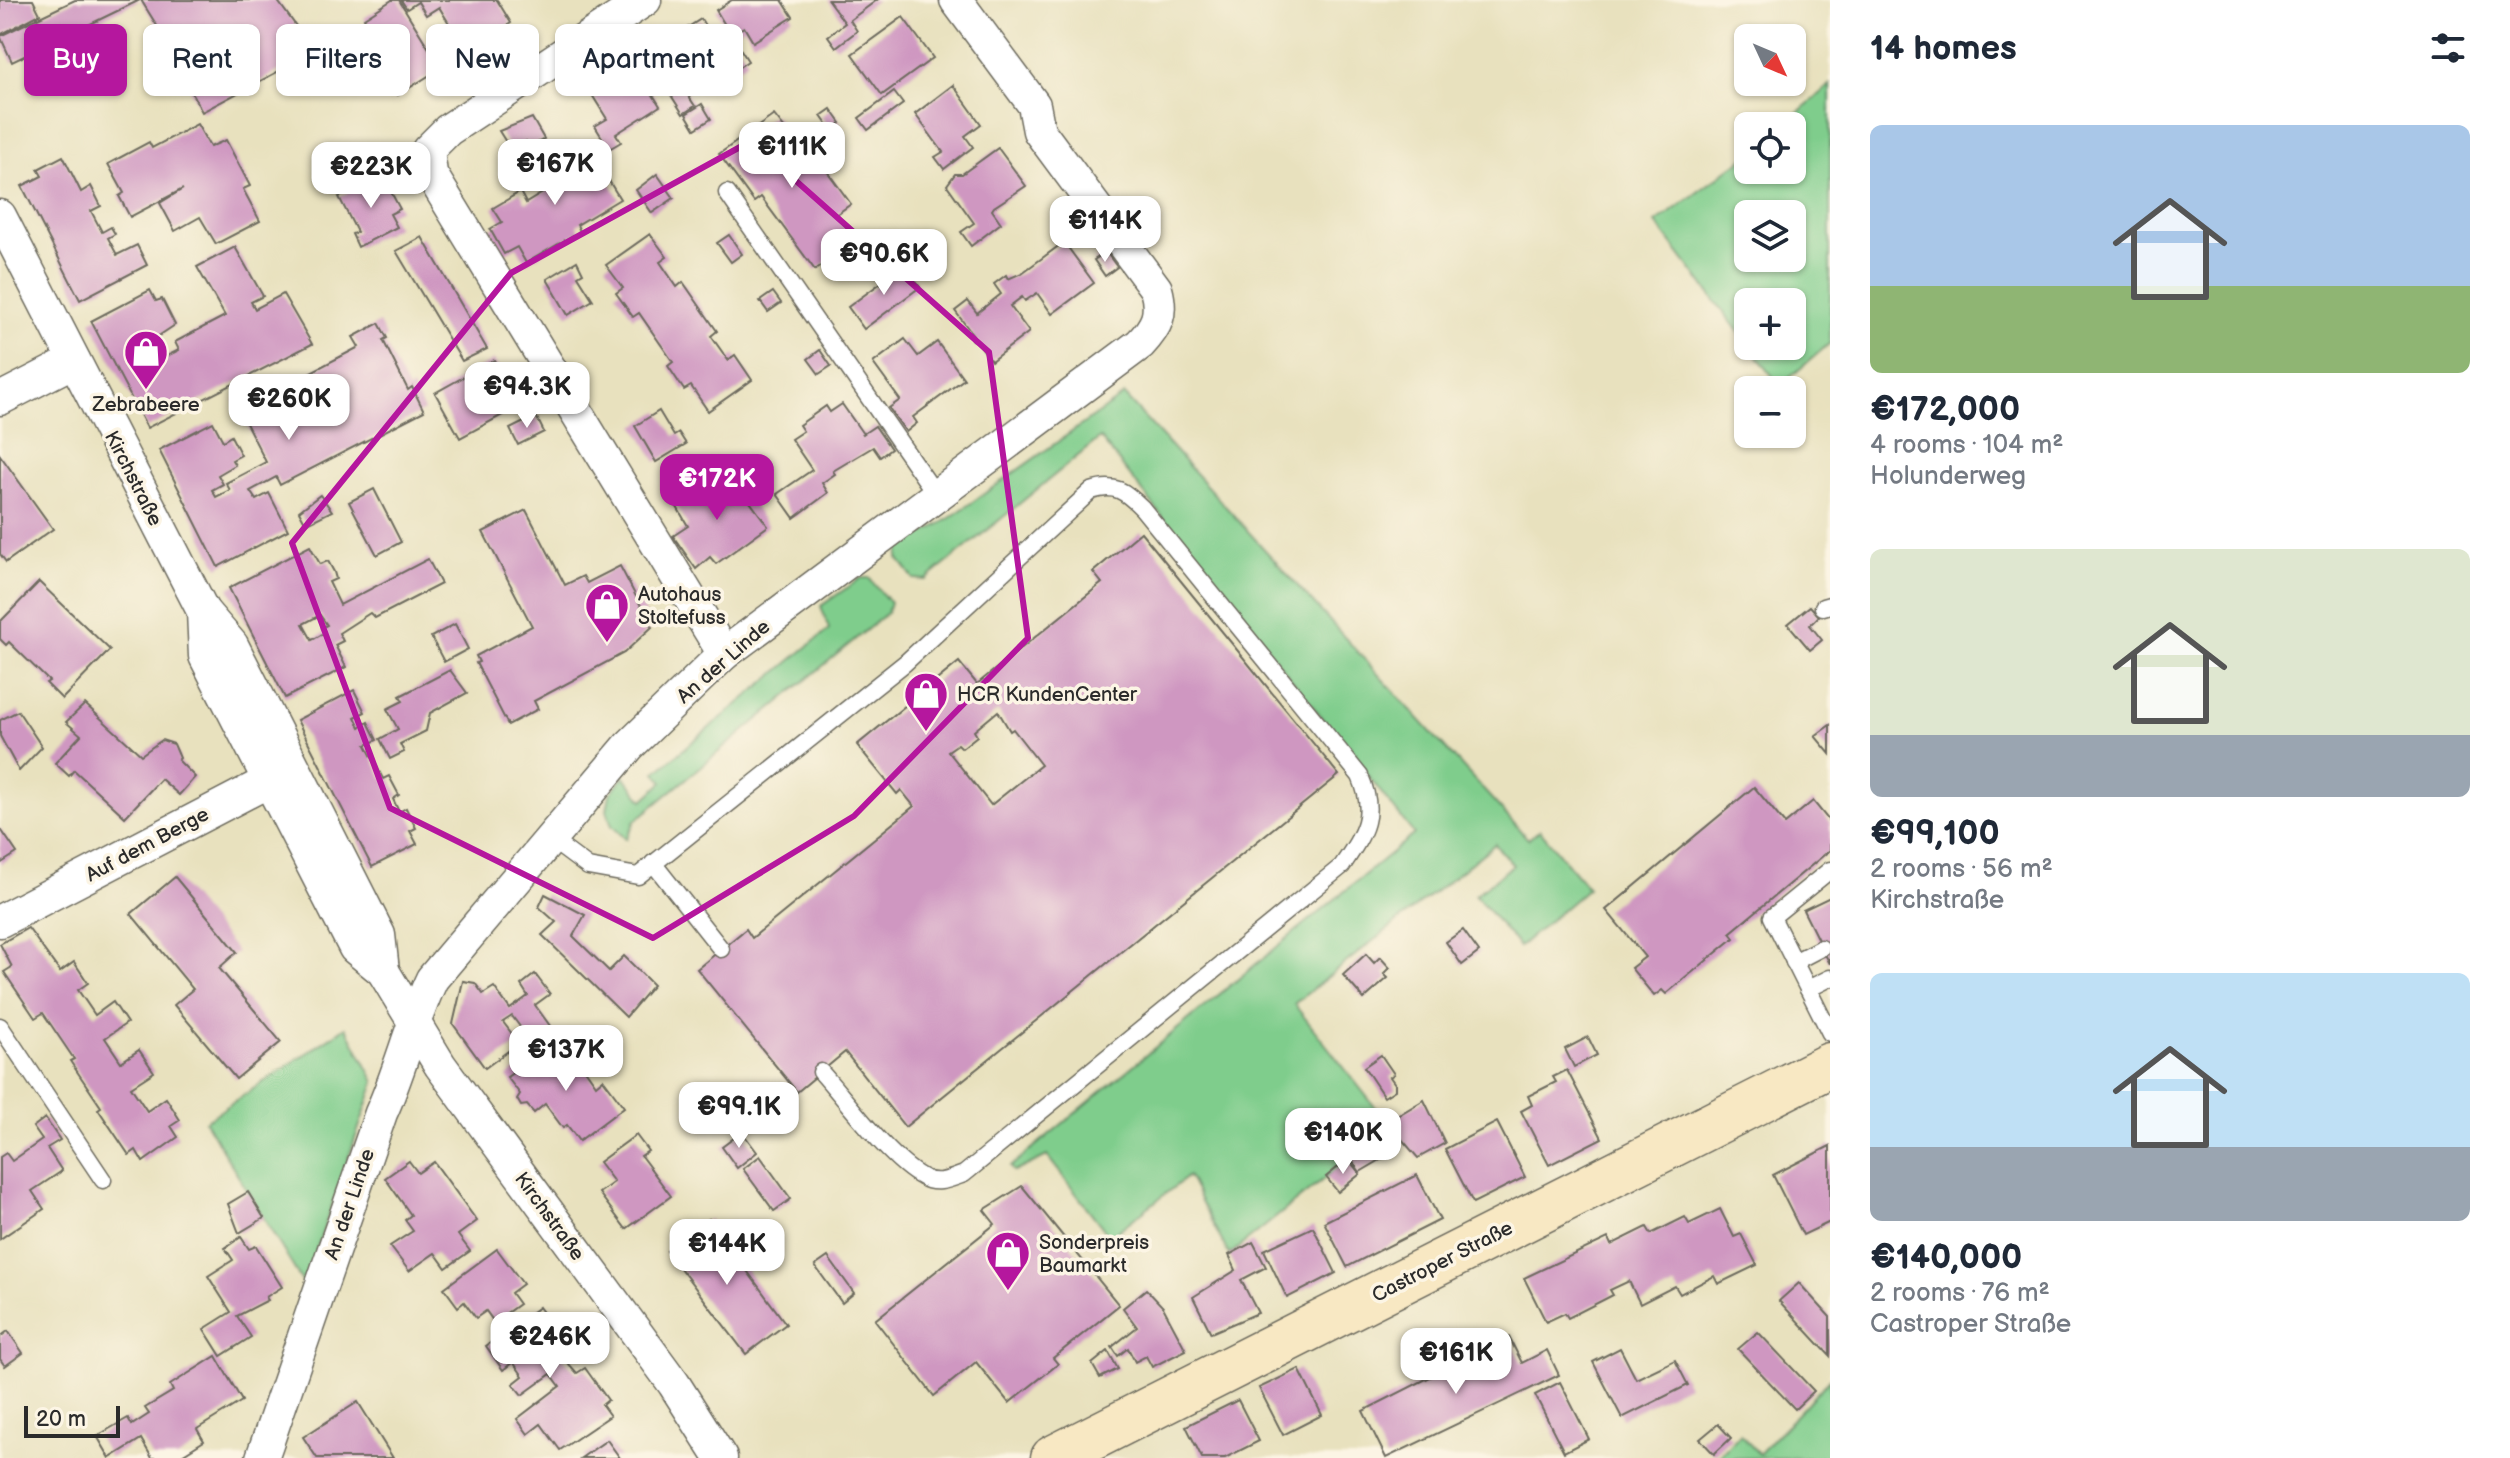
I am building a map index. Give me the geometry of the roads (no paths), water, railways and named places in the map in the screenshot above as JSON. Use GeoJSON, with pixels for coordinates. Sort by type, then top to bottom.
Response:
{"type":"FeatureCollection","features":[{"type":"Feature","properties":{"kind":"main road","name":"Castroper Straße"},"geometry":{"type":"LineString","coordinates":[[1053,1458],[1830,1065]]}},
{"type":"Feature","properties":{"kind":"street"},"geometry":{"type":"LineString","coordinates":[[645,0],[448,130],[428,150],[431,174],[724,654]]}},
{"type":"Feature","properties":{"kind":"street","name":"An der Linde"},"geometry":{"type":"LineString","coordinates":[[262,1458],[381,1113],[402,1066],[412,1021],[432,979],[629,746],[724,654],[1140,344],[1156,327],[1161,305],[1156,289],[1039,131],[1034,105],[956,0]]}},
{"type":"Feature","properties":{"kind":"street","name":"Kirchstraße"},"geometry":{"type":"LineString","coordinates":[[0,216],[203,611],[205,656],[281,774],[355,948],[383,971],[440,1065],[674,1384],[721,1458]]}},
{"type":"Feature","properties":{"kind":"street"},"geometry":{"type":"LineString","coordinates":[[0,399],[74,361]]}},
{"type":"Feature","properties":{"kind":"street","name":"Auf dem Berge"},"geometry":{"type":"LineString","coordinates":[[0,921],[281,774]]}},
{"type":"Feature","properties":{"kind":"lane"},"geometry":{"type":"LineString","coordinates":[[727,193],[937,496]]}},
{"type":"Feature","properties":{"kind":"lane"},"geometry":{"type":"LineString","coordinates":[[549,838],[588,867],[638,876],[905,663],[1091,491],[1105,486],[1123,489],[1142,508],[1360,776],[1370,799],[1365,831],[1342,866],[964,1174],[943,1182],[923,1179],[899,1158],[821,1072]]}},
{"type":"Feature","properties":{"kind":"lane"},"geometry":{"type":"LineString","coordinates":[[653,863],[721,949]]}},
{"type":"Feature","properties":{"kind":"lane"},"geometry":{"type":"LineString","coordinates":[[1830,870],[1772,917],[1808,989],[1824,1006],[1830,1033]]}},
{"type":"Feature","properties":{"kind":"lane"},"geometry":{"type":"LineString","coordinates":[[1794,962],[1821,948]]}},
{"type":"Feature","properties":{"kind":"lane"},"geometry":{"type":"LineString","coordinates":[[1808,989],[1830,978]]}},
{"type":"Feature","properties":{"kind":"lane"},"geometry":{"type":"LineString","coordinates":[[0,1026],[103,1180]]}},
{"type":"Feature","properties":{"kind":"place","name":"Zebrabeere"},"geometry":{"type":"Point","coordinates":[146,391]}},
{"type":"Feature","properties":{"kind":"place","name":"Autohaus Stoltefuss"},"geometry":{"type":"Point","coordinates":[607,644]}},
{"type":"Feature","properties":{"kind":"place","name":"HCR KundenCenter"},"geometry":{"type":"Point","coordinates":[926,733]}},
{"type":"Feature","properties":{"kind":"place","name":"Sonderpreis Baumarkt"},"geometry":{"type":"Point","coordinates":[1008,1292]}}]}
